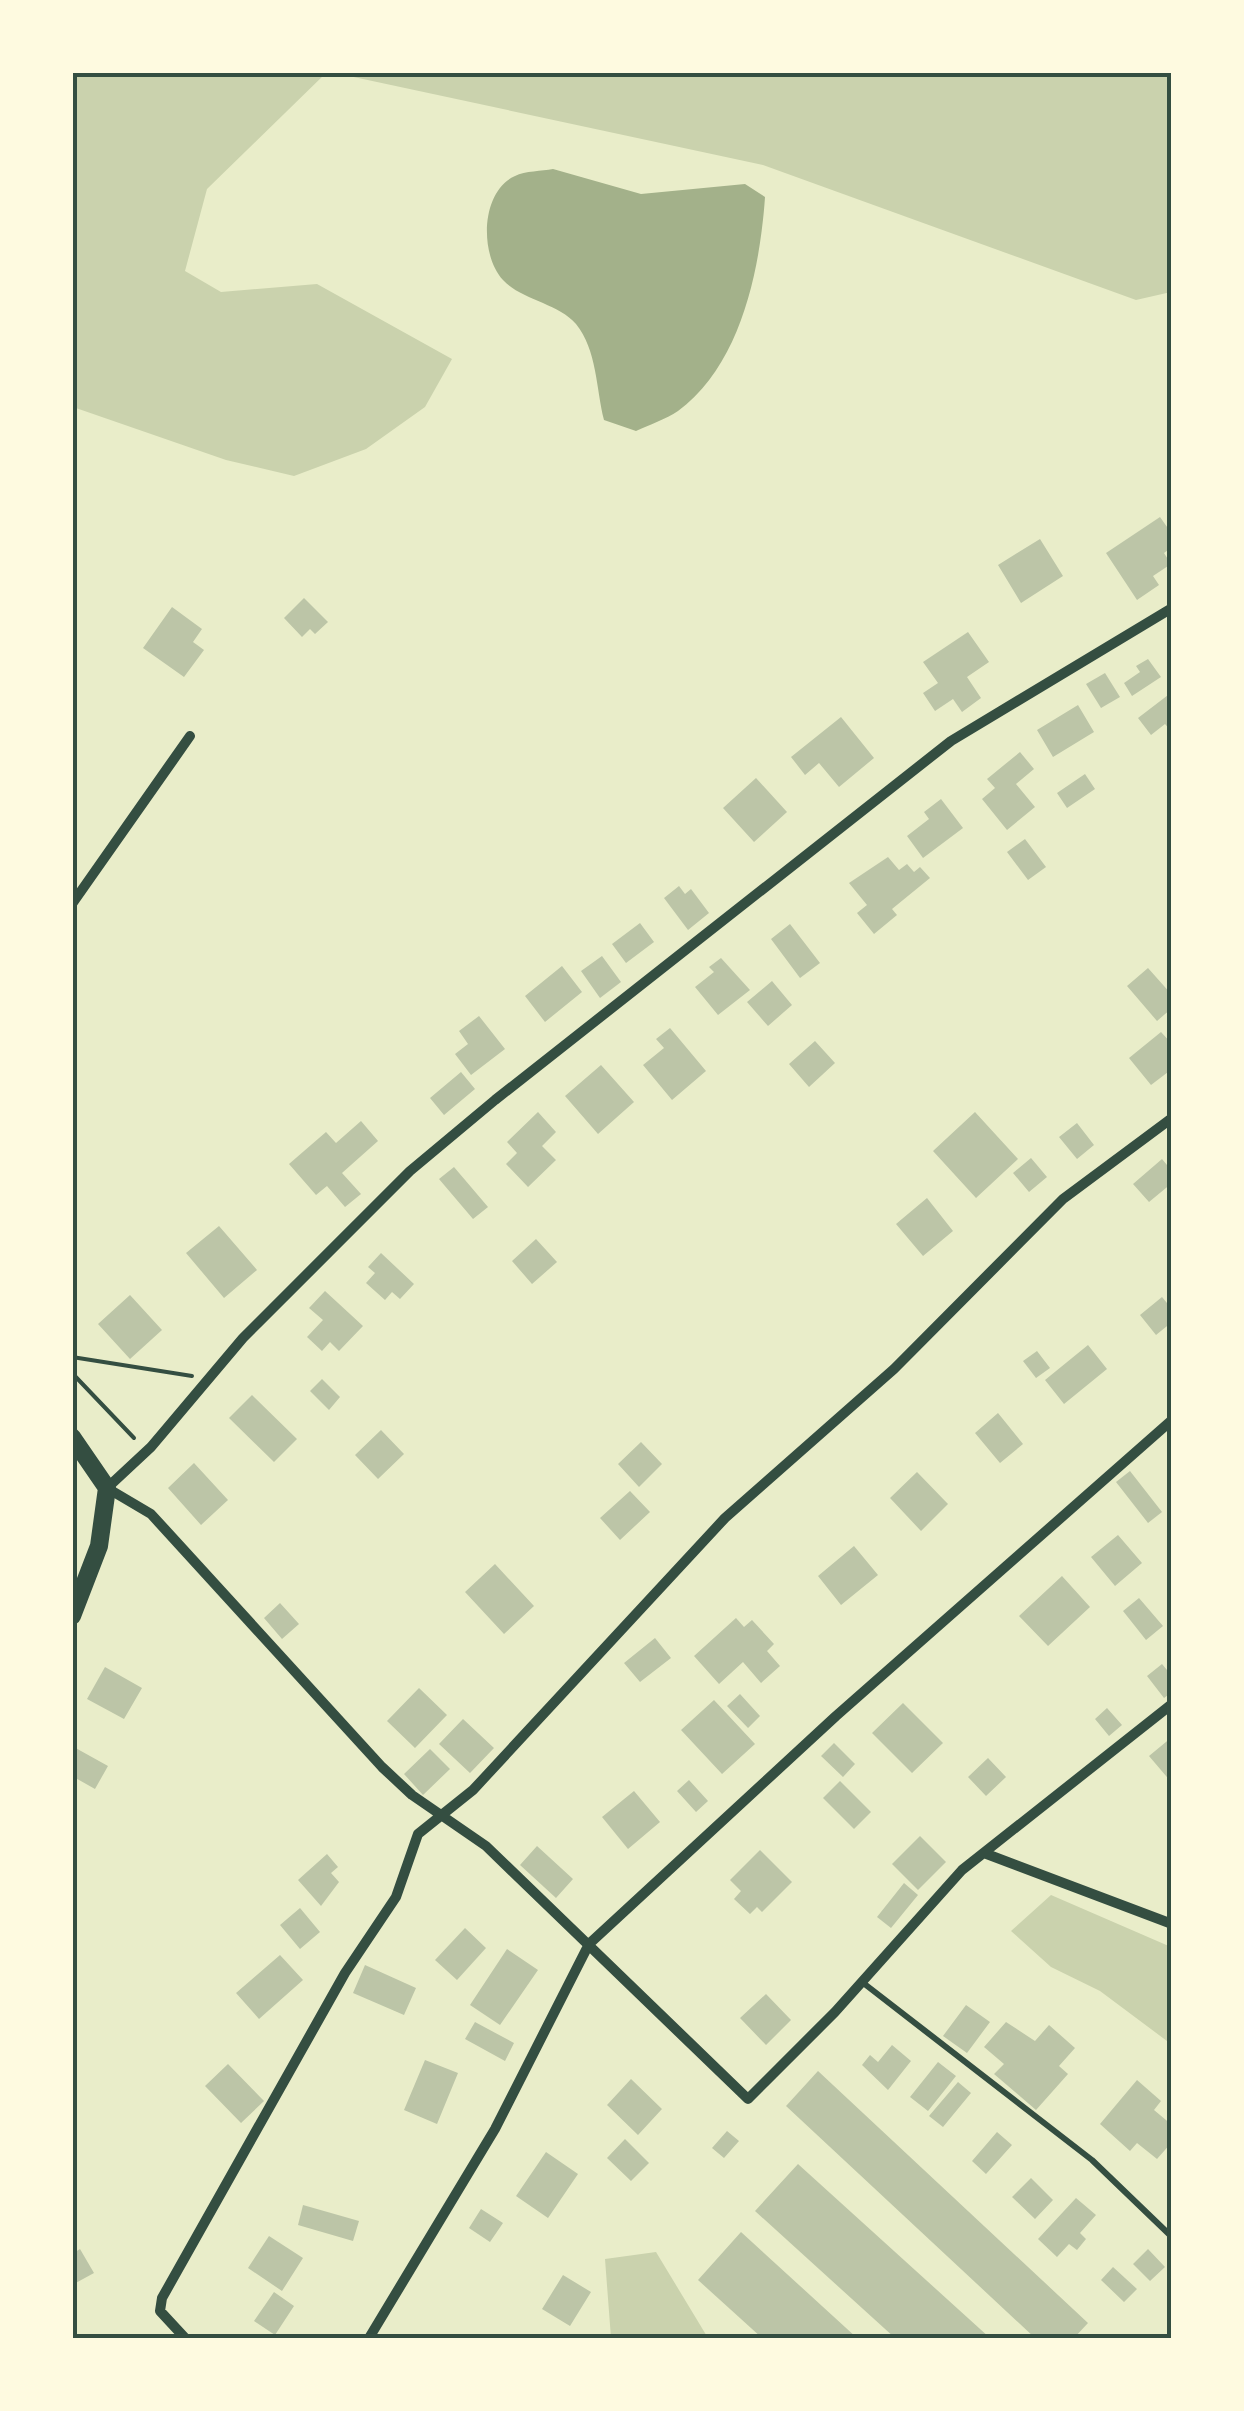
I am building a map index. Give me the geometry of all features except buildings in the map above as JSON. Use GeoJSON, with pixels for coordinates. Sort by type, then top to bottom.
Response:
{"type":"FeatureCollection","features":[{"type":"Feature","properties":{"kind":"main road"},"geometry":{"type":"LineString","coordinates":[[72,1437],[107,1488],[99,1546],[72,1616]]}},
{"type":"Feature","properties":{"kind":"street"},"geometry":{"type":"LineString","coordinates":[[1172,608],[951,741],[480,1112],[410,1171],[243,1338],[151,1447],[107,1488],[151,1514],[382,1767],[440,1816],[486,1846],[748,2099],[862,1982],[962,1870],[1172,1704]]}},
{"type":"Feature","properties":{"kind":"street"},"geometry":{"type":"LineString","coordinates":[[72,904],[190,736]]}},
{"type":"Feature","properties":{"kind":"street"},"geometry":{"type":"LineString","coordinates":[[185,2338],[160,2311],[162,2298],[346,1973],[396,1897],[418,1834],[473,1790],[725,1518],[894,1369],[1063,1199],[1172,1118]]}},
{"type":"Feature","properties":{"kind":"street"},"geometry":{"type":"LineString","coordinates":[[369,2338],[495,2130],[588,1944],[836,1716],[1172,1420]]}},
{"type":"Feature","properties":{"kind":"street"},"geometry":{"type":"LineString","coordinates":[[984,1853],[1172,1924]]}},
{"type":"Feature","properties":{"kind":"lane"},"geometry":{"type":"LineString","coordinates":[[862,1982],[1092,2160],[1172,2237]]}},
{"type":"Feature","properties":{"kind":"path"},"geometry":{"type":"LineString","coordinates":[[72,1357],[192,1376],[180,1389]]}},
{"type":"Feature","properties":{"kind":"path"},"geometry":{"type":"LineString","coordinates":[[72,1373],[132,1441],[144,1428]]}},
{"type":"Feature","properties":{"kind":"shaded area"},"geometry":{"type":"Polygon","coordinates":[[[73,72],[326,73],[207,189],[185,271],[221,292],[317,284],[452,359],[425,407],[366,449],[294,476],[226,460],[73,407],[73,72]]]}},
{"type":"Feature","properties":{"kind":"shaded area"},"geometry":{"type":"Polygon","coordinates":[[[335,73],[1171,73],[1171,292],[1136,300],[763,165],[335,73]]]}},
{"type":"Feature","properties":{"kind":"shaded area"},"geometry":{"type":"Polygon","coordinates":[[[553,169],[641,194],[745,184],[765,197],[752,284],[732,342],[700,392],[678,411],[636,431],[604,420],[592,357],[576,324],[560,311],[511,287],[495,269],[490,255],[487,224],[495,195],[515,176],[553,169]]]}},
{"type":"Feature","properties":{"kind":"shaded area"},"geometry":{"type":"Polygon","coordinates":[[[1051,1895],[1171,1947],[1171,2044],[1100,1991],[1051,1967],[1011,1931],[1051,1895]]]}},
{"type":"Feature","properties":{"kind":"shaded area"},"geometry":{"type":"Polygon","coordinates":[[[656,2252],[708,2338],[611,2338],[605,2259],[656,2252]]]}}]}
